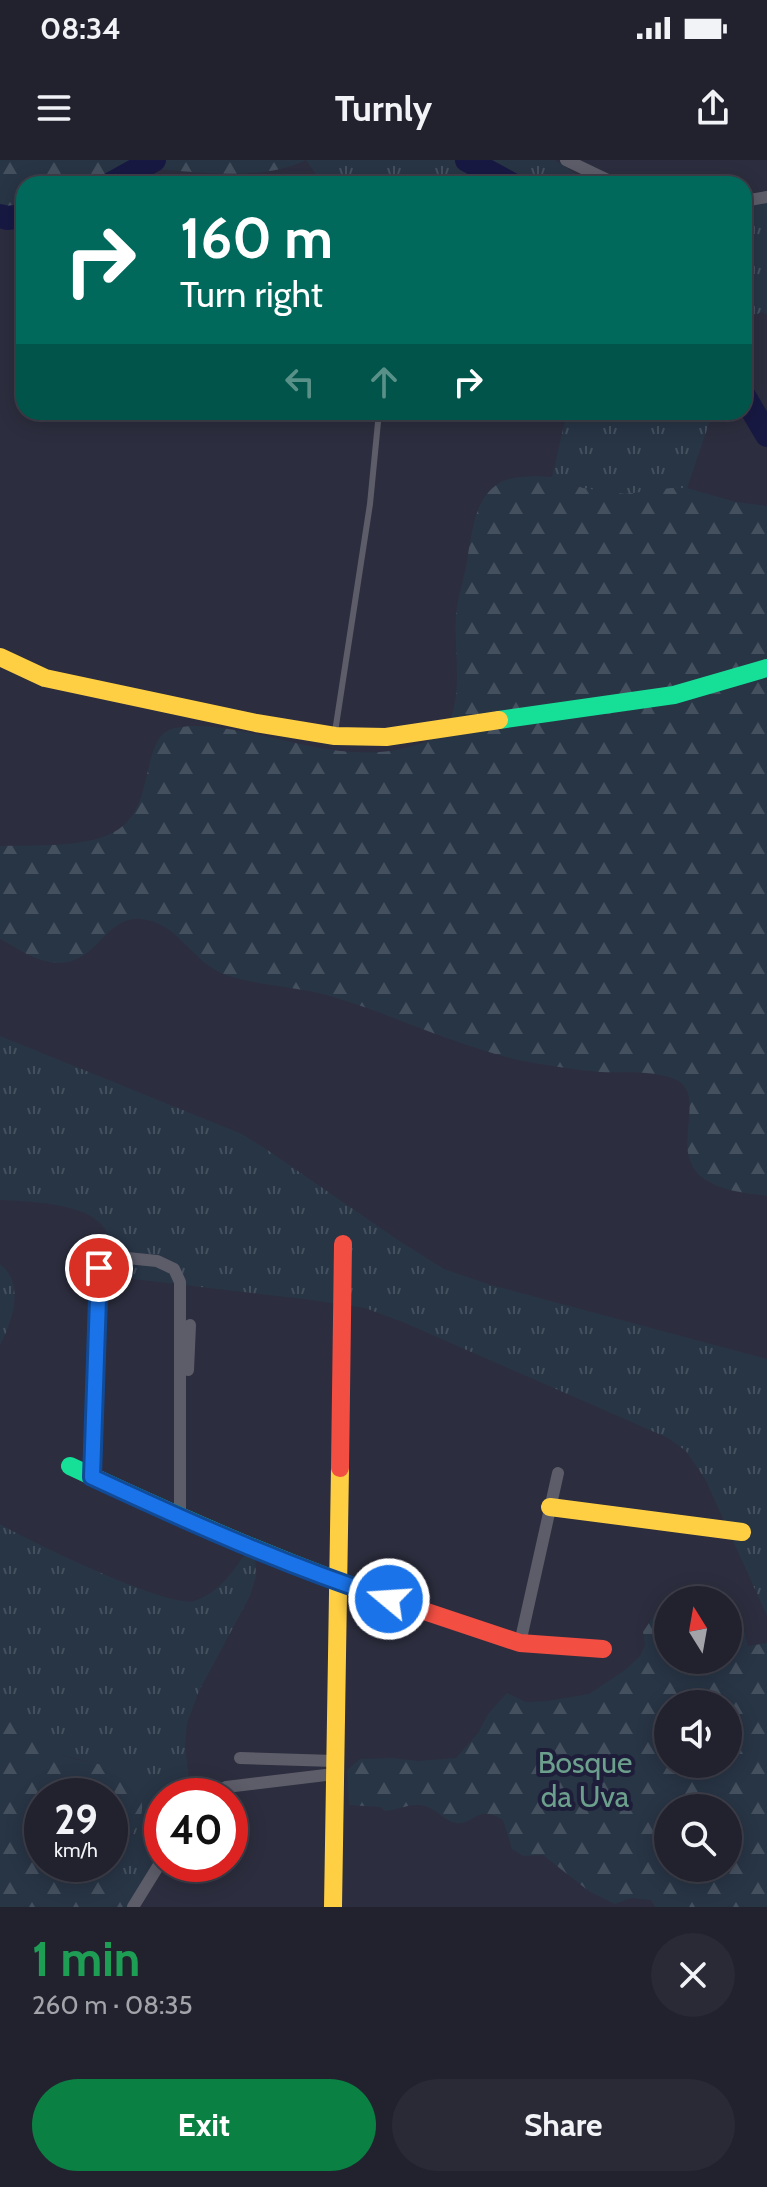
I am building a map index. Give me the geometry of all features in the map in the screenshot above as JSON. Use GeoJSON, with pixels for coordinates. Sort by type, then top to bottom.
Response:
{"type":"FeatureCollection","features":[{"type":"Feature","properties":{"kind":"street"},"geometry":{"type":"LineString","coordinates":[[566,160],[599,176]]}},
{"type":"Feature","properties":{"kind":"street"},"geometry":{"type":"LineString","coordinates":[[0,657],[45,678],[256,723],[335,736],[386,737],[674,695],[767,668]]}},
{"type":"Feature","properties":{"kind":"street"},"geometry":{"type":"LineString","coordinates":[[333,1907],[343,1244]]}},
{"type":"Feature","properties":{"kind":"street"},"geometry":{"type":"LineString","coordinates":[[92,1477],[99,1268],[113,1258],[157,1261],[174,1269],[180,1282],[180,1518]]}},
{"type":"Feature","properties":{"kind":"street"},"geometry":{"type":"LineString","coordinates":[[180,1518],[190,1325]]}},
{"type":"Feature","properties":{"kind":"street"},"geometry":{"type":"LineString","coordinates":[[70,1466],[180,1518],[337,1582],[520,1643],[603,1649]]}},
{"type":"Feature","properties":{"kind":"street"},"geometry":{"type":"LineString","coordinates":[[520,1643],[558,1473]]}},
{"type":"Feature","properties":{"kind":"street"},"geometry":{"type":"LineString","coordinates":[[550,1507],[742,1532]]}},
{"type":"Feature","properties":{"kind":"street"},"geometry":{"type":"LineString","coordinates":[[240,1758],[334,1768]]}},
{"type":"Feature","properties":{"kind":"street"},"geometry":{"type":"LineString","coordinates":[[248,1783],[334,1768]]}},
{"type":"Feature","properties":{"kind":"street"},"geometry":{"type":"LineString","coordinates":[[133,1907],[148,1882]]}},
{"type":"Feature","properties":{"kind":"lane"},"geometry":{"type":"LineString","coordinates":[[335,736],[370,504],[378,420]]}},
{"type":"Feature","properties":{"kind":"green space"},"geometry":{"type":"Polygon","coordinates":[[[0,160],[306,160],[266,172],[243,174],[131,167],[119,176],[16,176],[16,229],[0,229],[0,160]]]}},
{"type":"Feature","properties":{"kind":"green space"},"geometry":{"type":"Polygon","coordinates":[[[306,160],[555,160],[579,176],[317,176],[306,160]]]}},
{"type":"Feature","properties":{"kind":"green space"},"geometry":{"type":"Polygon","coordinates":[[[767,198],[767,315],[762,312],[752,316],[752,201],[767,198]]]}},
{"type":"Feature","properties":{"kind":"green space"},"geometry":{"type":"Polygon","coordinates":[[[565,420],[710,420],[687,488],[606,493],[552,477],[565,420]]]}},
{"type":"Feature","properties":{"kind":"green space"},"geometry":{"type":"Polygon","coordinates":[[[534,476],[552,477],[583,488],[625,494],[687,488],[736,502],[767,506],[767,1196],[723,1188],[695,1171],[687,1142],[689,1097],[684,1086],[672,1078],[636,1072],[591,1071],[502,1056],[327,995],[226,975],[214,970],[166,928],[142,919],[117,925],[89,951],[65,963],[36,958],[0,939],[0,846],[74,843],[114,832],[128,821],[137,807],[156,744],[164,734],[175,728],[220,728],[307,746],[369,753],[413,746],[442,732],[454,708],[456,613],[479,508],[485,496],[499,483],[534,476]]]}},
{"type":"Feature","properties":{"kind":"green space"},"geometry":{"type":"Polygon","coordinates":[[[0,1036],[242,1134],[444,1269],[491,1285],[767,1359],[767,1616],[705,1479],[686,1451],[668,1438],[365,1308],[116,1277],[107,1234],[104,1227],[90,1216],[52,1204],[0,1200],[0,1036]]]}},
{"type":"Feature","properties":{"kind":"green space"},"geometry":{"type":"Polygon","coordinates":[[[0,1264],[12,1281],[14,1303],[0,1345],[0,1264]]]}},
{"type":"Feature","properties":{"kind":"green space"},"geometry":{"type":"Polygon","coordinates":[[[0,1524],[98,1572],[179,1600],[194,1601],[212,1592],[250,1547],[255,1553],[256,1576],[250,1596],[199,1691],[187,1723],[185,1746],[189,1778],[144,1778],[144,1882],[148,1882],[131,1905],[115,1882],[128,1882],[128,1839],[134,1832],[128,1814],[128,1778],[116,1778],[113,1768],[58,1754],[0,1714],[0,1524]]]}},
{"type":"Feature","properties":{"kind":"green space","name":"Bosque da Uva"},"geometry":{"type":"Polygon","coordinates":[[[654,1615],[654,1674],[742,1674],[742,1624],[748,1646],[767,1643],[767,1907],[655,1907],[651,1900],[631,1898],[615,1904],[590,1892],[543,1855],[523,1856],[512,1849],[503,1820],[494,1815],[481,1814],[456,1823],[422,1805],[385,1811],[380,1807],[349,1805],[347,1770],[360,1759],[418,1761],[456,1758],[507,1693],[526,1702],[589,1694],[640,1656],[645,1645],[643,1632],[654,1615]]]}},
{"type":"Feature","properties":{"kind":"green space"},"geometry":{"type":"Polygon","coordinates":[[[0,1714],[55,1752],[107,1766],[126,1775],[134,1782],[141,1795],[141,1815],[128,1838],[128,1778],[24,1778],[24,1882],[115,1882],[131,1905],[0,1907],[0,1714]]]}},
{"type":"Feature","properties":{"kind":"waterway"},"geometry":{"type":"LineString","coordinates":[[125,176],[154,160]]}},
{"type":"Feature","properties":{"kind":"waterway"},"geometry":{"type":"LineString","coordinates":[[467,160],[496,176]]}},
{"type":"Feature","properties":{"kind":"waterway"},"geometry":{"type":"LineString","coordinates":[[0,216],[16,217]]}},
{"type":"Feature","properties":{"kind":"waterway"},"geometry":{"type":"LineString","coordinates":[[752,410],[767,435]]}},
{"type":"Feature","properties":{"kind":"traffic: fast"},"geometry":{"type":"LineString","coordinates":[[499,720],[674,695],[767,668]]}},
{"type":"Feature","properties":{"kind":"traffic: fast"},"geometry":{"type":"LineString","coordinates":[[70,1466],[241,1542],[415,1608]]}},
{"type":"Feature","properties":{"kind":"traffic: slow"},"geometry":{"type":"LineString","coordinates":[[0,657],[45,678],[256,723],[335,736],[386,737],[499,720]]}},
{"type":"Feature","properties":{"kind":"traffic: slow"},"geometry":{"type":"LineString","coordinates":[[333,1907],[340,1468]]}},
{"type":"Feature","properties":{"kind":"traffic: slow"},"geometry":{"type":"LineString","coordinates":[[550,1507],[742,1532]]}},
{"type":"Feature","properties":{"kind":"traffic: jam"},"geometry":{"type":"LineString","coordinates":[[340,1468],[343,1244]]}},
{"type":"Feature","properties":{"kind":"traffic: jam"},"geometry":{"type":"LineString","coordinates":[[415,1608],[520,1643],[603,1649]]}},
{"type":"Feature","properties":{"kind":"route"},"geometry":{"type":"LineString","coordinates":[[99,1268],[92,1477],[180,1518],[337,1582],[389,1599]]}}]}
